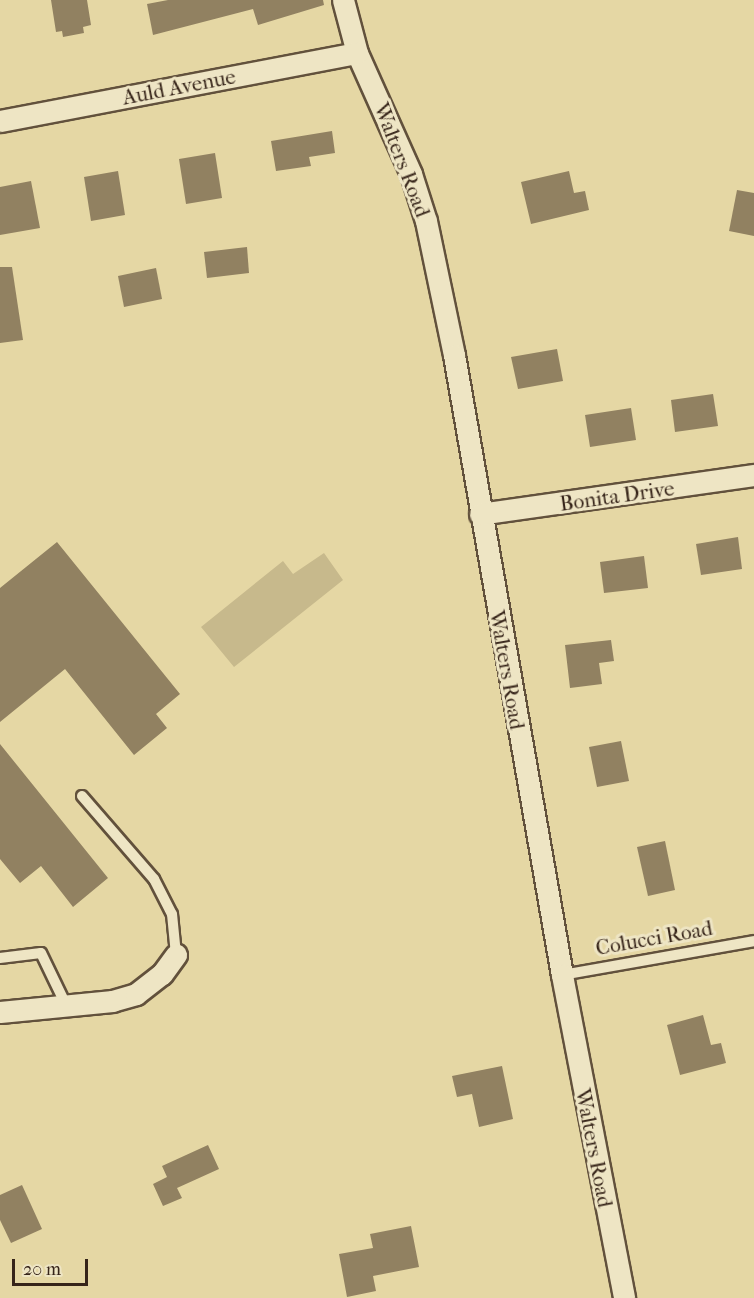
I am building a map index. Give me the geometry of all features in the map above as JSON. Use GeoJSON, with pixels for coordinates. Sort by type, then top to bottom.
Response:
{"type":"FeatureCollection","features":[{"type":"Feature","properties":{"kind":"street","name":"Walters Road"},"geometry":{"type":"LineString","coordinates":[[343,0],[357,53],[411,174],[426,222],[454,355],[562,975],[624,1298]]}},
{"type":"Feature","properties":{"kind":"street","name":"Auld Avenue"},"geometry":{"type":"LineString","coordinates":[[0,121],[357,53]]}},
{"type":"Feature","properties":{"kind":"street","name":"Bonita Drive"},"geometry":{"type":"LineString","coordinates":[[480,514],[754,475]]}},
{"type":"Feature","properties":{"kind":"street"},"geometry":{"type":"LineString","coordinates":[[0,1012],[112,1001],[136,994],[162,974],[176,955]]}},
{"type":"Feature","properties":{"kind":"lane"},"geometry":{"type":"LineString","coordinates":[[82,796],[154,879],[172,914],[176,955]]}},
{"type":"Feature","properties":{"kind":"lane","name":"Colucci Road"},"geometry":{"type":"LineString","coordinates":[[562,975],[754,941]]}},
{"type":"Feature","properties":{"kind":"lane"},"geometry":{"type":"LineString","coordinates":[[0,958],[41,953],[66,1005]]}},
{"type":"Feature","properties":{"kind":"shaded area"},"geometry":{"type":"Polygon","coordinates":[[[324,553],[343,580],[234,667],[201,627],[283,561],[293,574],[324,553]]]}},
{"type":"Feature","properties":{"kind":"building"},"geometry":{"type":"Polygon","coordinates":[[[51,0],[87,0],[91,25],[83,27],[84,33],[63,37],[62,31],[56,32],[51,0]]]}},
{"type":"Feature","properties":{"kind":"building"},"geometry":{"type":"Polygon","coordinates":[[[168,0],[323,0],[324,5],[258,25],[253,9],[153,35],[147,4],[168,0]]]}},
{"type":"Feature","properties":{"kind":"building"},"geometry":{"type":"Polygon","coordinates":[[[332,131],[335,153],[309,157],[311,166],[276,171],[271,141],[332,131]]]}},
{"type":"Feature","properties":{"kind":"building"},"geometry":{"type":"Polygon","coordinates":[[[215,153],[222,198],[186,204],[179,159],[215,153]]]}},
{"type":"Feature","properties":{"kind":"building"},"geometry":{"type":"Polygon","coordinates":[[[118,171],[125,215],[91,221],[84,177],[118,171]]]}},
{"type":"Feature","properties":{"kind":"building"},"geometry":{"type":"Polygon","coordinates":[[[569,171],[574,193],[585,191],[589,210],[531,224],[521,182],[569,171]]]}},
{"type":"Feature","properties":{"kind":"building"},"geometry":{"type":"Polygon","coordinates":[[[31,181],[40,228],[0,235],[0,187],[31,181]]]}},
{"type":"Feature","properties":{"kind":"building"},"geometry":{"type":"Polygon","coordinates":[[[737,190],[754,193],[754,236],[729,231],[737,190]]]}},
{"type":"Feature","properties":{"kind":"building"},"geometry":{"type":"Polygon","coordinates":[[[247,247],[249,273],[207,278],[204,252],[247,247]]]}},
{"type":"Feature","properties":{"kind":"building"},"geometry":{"type":"Polygon","coordinates":[[[0,267],[12,267],[23,340],[0,343],[0,267]]]}},
{"type":"Feature","properties":{"kind":"building"},"geometry":{"type":"Polygon","coordinates":[[[156,268],[162,299],[124,307],[118,276],[156,268]]]}},
{"type":"Feature","properties":{"kind":"building"},"geometry":{"type":"Polygon","coordinates":[[[557,349],[563,381],[518,389],[511,357],[557,349]]]}},
{"type":"Feature","properties":{"kind":"building"},"geometry":{"type":"Polygon","coordinates":[[[713,394],[718,426],[675,432],[671,400],[713,394]]]}},
{"type":"Feature","properties":{"kind":"building"},"geometry":{"type":"Polygon","coordinates":[[[631,408],[636,440],[590,447],[585,415],[631,408]]]}},
{"type":"Feature","properties":{"kind":"building"},"geometry":{"type":"Polygon","coordinates":[[[738,537],[742,569],[701,575],[696,544],[738,537]]]}},
{"type":"Feature","properties":{"kind":"building"},"geometry":{"type":"Polygon","coordinates":[[[57,542],[180,694],[156,714],[167,728],[134,755],[65,669],[0,722],[0,588],[57,542]]]}},
{"type":"Feature","properties":{"kind":"building"},"geometry":{"type":"Polygon","coordinates":[[[644,556],[648,588],[604,593],[600,562],[644,556]]]}},
{"type":"Feature","properties":{"kind":"building"},"geometry":{"type":"Polygon","coordinates":[[[611,640],[614,661],[599,663],[602,684],[570,688],[565,645],[611,640]]]}},
{"type":"Feature","properties":{"kind":"building"},"geometry":{"type":"Polygon","coordinates":[[[621,741],[629,781],[597,787],[589,747],[621,741]]]}},
{"type":"Feature","properties":{"kind":"building"},"geometry":{"type":"Polygon","coordinates":[[[0,744],[108,878],[73,907],[41,866],[20,883],[0,859],[0,744]]]}},
{"type":"Feature","properties":{"kind":"building"},"geometry":{"type":"Polygon","coordinates":[[[665,841],[675,890],[648,896],[637,847],[665,841]]]}},
{"type":"Feature","properties":{"kind":"building"},"geometry":{"type":"Polygon","coordinates":[[[703,1015],[711,1045],[721,1043],[726,1063],[680,1075],[667,1025],[703,1015]]]}},
{"type":"Feature","properties":{"kind":"building"},"geometry":{"type":"Polygon","coordinates":[[[502,1066],[513,1119],[479,1127],[472,1094],[457,1097],[452,1076],[502,1066]]]}},
{"type":"Feature","properties":{"kind":"building"},"geometry":{"type":"Polygon","coordinates":[[[208,1145],[219,1169],[177,1188],[182,1198],[163,1206],[153,1184],[167,1177],[162,1166],[208,1145]]]}},
{"type":"Feature","properties":{"kind":"building"},"geometry":{"type":"Polygon","coordinates":[[[22,1185],[42,1229],[11,1243],[0,1220],[0,1195],[22,1185]]]}},
{"type":"Feature","properties":{"kind":"building"},"geometry":{"type":"Polygon","coordinates":[[[411,1226],[419,1267],[373,1276],[376,1291],[347,1297],[339,1254],[373,1248],[370,1234],[411,1226]]]}}]}
